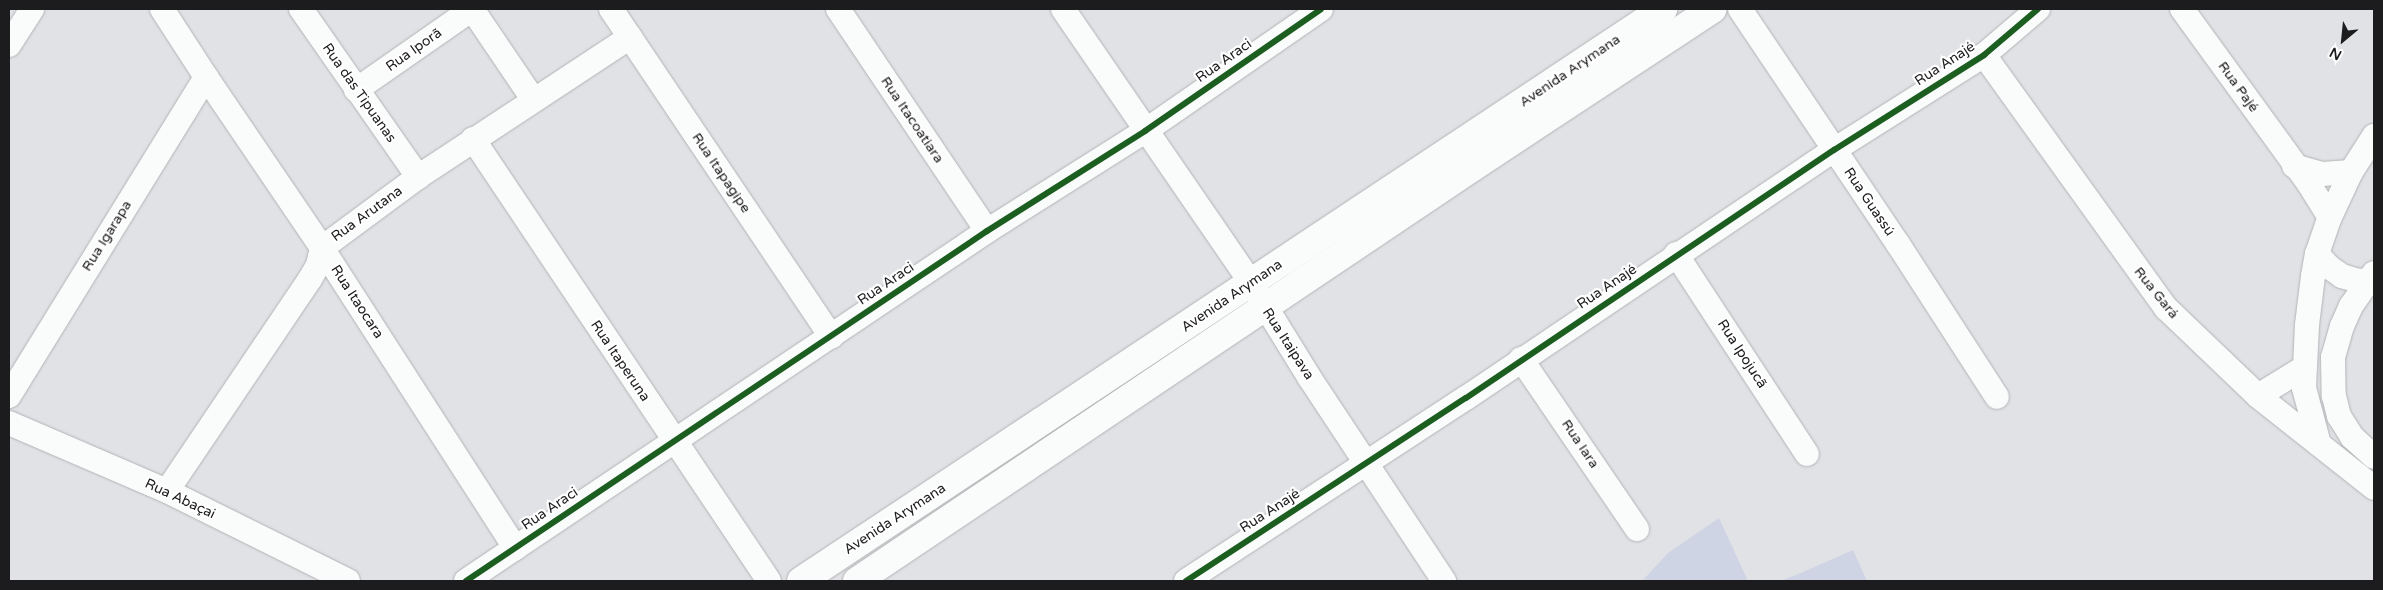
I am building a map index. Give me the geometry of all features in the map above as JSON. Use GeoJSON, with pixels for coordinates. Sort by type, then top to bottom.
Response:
{"type":"FeatureCollection","features":[{"type":"Feature","properties":{"kind":"main road","name":"Avenida Arymana"},"geometry":{"type":"LineString","coordinates":[[801,581],[1663,9]]}},
{"type":"Feature","properties":{"kind":"main road","name":"Avenida Arymana"},"geometry":{"type":"LineString","coordinates":[[857,581],[1473,167],[1713,9]]}},
{"type":"Feature","properties":{"kind":"street"},"geometry":{"type":"LineString","coordinates":[[9,44],[32,9]]}},
{"type":"Feature","properties":{"kind":"street","name":"Rua Itaocara"},"geometry":{"type":"LineString","coordinates":[[162,9],[322,248],[515,548]]}},
{"type":"Feature","properties":{"kind":"street","name":"Rua das Tipuanas"},"geometry":{"type":"LineString","coordinates":[[302,9],[356,90],[418,176]]}},
{"type":"Feature","properties":{"kind":"street"},"geometry":{"type":"LineString","coordinates":[[472,9],[534,100]]}},
{"type":"Feature","properties":{"kind":"street","name":"Rua Iporã"},"geometry":{"type":"LineString","coordinates":[[356,90],[472,9]]}},
{"type":"Feature","properties":{"kind":"street","name":"Rua Itapagipe"},"geometry":{"type":"LineString","coordinates":[[611,9],[831,337]]}},
{"type":"Feature","properties":{"kind":"street","name":"Rua Itacoatiara"},"geometry":{"type":"LineString","coordinates":[[838,9],[987,231]]}},
{"type":"Feature","properties":{"kind":"street","name":"Rua Itaipava"},"geometry":{"type":"LineString","coordinates":[[1063,9],[1251,284],[1444,581]]}},
{"type":"Feature","properties":{"kind":"street","name":"Rua Araci"},"geometry":{"type":"LineString","coordinates":[[466,581],[987,231],[1145,131],[1297,15],[1321,9]]}},
{"type":"Feature","properties":{"kind":"street","name":"Rua Guassú"},"geometry":{"type":"LineString","coordinates":[[1740,9],[1898,244],[1997,397]]}},
{"type":"Feature","properties":{"kind":"street","name":"Rua Anajé"},"geometry":{"type":"LineString","coordinates":[[1186,581],[1214,574],[1367,464],[1676,254],[1834,150],[1984,55],[2038,9]]}},
{"type":"Feature","properties":{"kind":"street","name":"Rua Pajé"},"geometry":{"type":"LineString","coordinates":[[2182,9],[2324,205],[2330,217]]}},
{"type":"Feature","properties":{"kind":"street","name":"Rua Arutana"},"geometry":{"type":"LineString","coordinates":[[167,492],[310,279],[318,265],[322,248],[418,176],[630,37]]}},
{"type":"Feature","properties":{"kind":"street","name":"Rua Gará"},"geometry":{"type":"LineString","coordinates":[[1984,55],[2166,308],[2258,396],[2374,488]]}},
{"type":"Feature","properties":{"kind":"street","name":"Rua Igarapa"},"geometry":{"type":"LineString","coordinates":[[9,396],[206,77]]}},
{"type":"Feature","properties":{"kind":"street"},"geometry":{"type":"LineString","coordinates":[[2319,444],[2304,388],[2307,325],[2317,254],[2330,217],[2351,172],[2373,138]]}},
{"type":"Feature","properties":{"kind":"street","name":"Rua Itaperuna"},"geometry":{"type":"LineString","coordinates":[[473,139],[673,441],[769,581]]}},
{"type":"Feature","properties":{"kind":"street"},"geometry":{"type":"LineString","coordinates":[[2294,166],[2322,174],[2351,172]]}},
{"type":"Feature","properties":{"kind":"street","name":"Rua Ipojucã"},"geometry":{"type":"LineString","coordinates":[[1676,254],[1807,454]]}},
{"type":"Feature","properties":{"kind":"street"},"geometry":{"type":"LineString","coordinates":[[2317,254],[2328,268],[2342,276],[2358,281],[2372,277]]}},
{"type":"Feature","properties":{"kind":"street"},"geometry":{"type":"LineString","coordinates":[[2372,277],[2351,306],[2342,326],[2333,357],[2334,396],[2339,416],[2352,436],[2374,457]]}},
{"type":"Feature","properties":{"kind":"street","name":"Rua Iara"},"geometry":{"type":"LineString","coordinates":[[1521,359],[1637,529]]}},
{"type":"Feature","properties":{"kind":"street"},"geometry":{"type":"LineString","coordinates":[[2258,396],[2305,367]]}},
{"type":"Feature","properties":{"kind":"street","name":"Rua Abaçai"},"geometry":{"type":"LineString","coordinates":[[9,422],[167,492],[348,581]]}},
{"type":"Feature","properties":{"kind":"shaded area"},"geometry":{"type":"Polygon","coordinates":[[[1719,518],[1748,581],[1642,581],[1668,553],[1719,518]]]}},
{"type":"Feature","properties":{"kind":"shaded area"},"geometry":{"type":"Polygon","coordinates":[[[1853,550],[1867,581],[1781,581],[1803,572],[1853,550]]]}},
{"type":"Feature","properties":{"kind":"cycle path"},"geometry":{"type":"LineString","coordinates":[[466,581],[987,231],[1145,131],[1321,9]]}},
{"type":"Feature","properties":{"kind":"cycle path"},"geometry":{"type":"LineString","coordinates":[[1186,581],[1466,398],[1834,150],[1984,55],[2038,9]]}}]}
